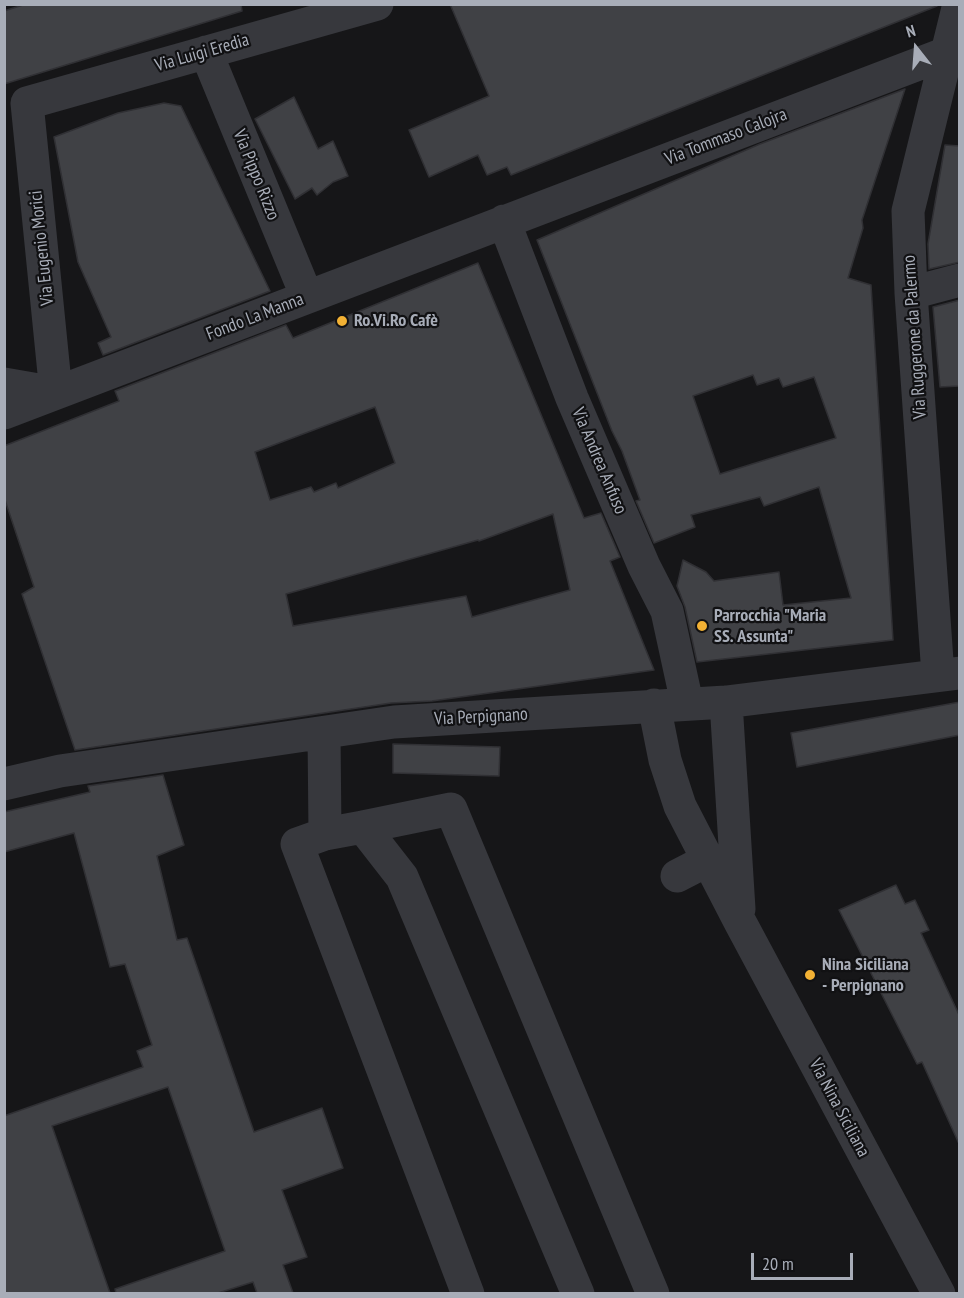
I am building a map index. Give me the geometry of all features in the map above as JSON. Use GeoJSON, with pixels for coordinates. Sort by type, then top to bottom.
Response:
{"type":"FeatureCollection","features":[{"type":"Feature","properties":{"kind":"street","name":"Via Luigi Eredia"},"geometry":{"type":"LineString","coordinates":[[27,103],[377,4]]}},
{"type":"Feature","properties":{"kind":"street","name":"Via Ruggerone da Palermo"},"geometry":{"type":"LineString","coordinates":[[949,674],[911,293],[908,211],[958,13]]}},
{"type":"Feature","properties":{"kind":"street","name":"Via Pippo Rizzo"},"geometry":{"type":"LineString","coordinates":[[206,52],[307,297]]}},
{"type":"Feature","properties":{"kind":"street","name":"Via Tommaso Calojra"},"geometry":{"type":"LineString","coordinates":[[504,221],[947,53]]}},
{"type":"Feature","properties":{"kind":"street","name":"Via Eugenio Morici"},"geometry":{"type":"LineString","coordinates":[[27,103],[56,393]]}},
{"type":"Feature","properties":{"kind":"street","name":"Fondo La Manna"},"geometry":{"type":"LineString","coordinates":[[4,413],[504,221]]}},
{"type":"Feature","properties":{"kind":"street","name":"Via Andrea Anfuso"},"geometry":{"type":"LineString","coordinates":[[504,221],[572,398],[644,566],[667,611],[687,703]]}},
{"type":"Feature","properties":{"kind":"street"},"geometry":{"type":"LineString","coordinates":[[911,293],[960,280]]}},
{"type":"Feature","properties":{"kind":"street"},"geometry":{"type":"LineString","coordinates":[[4,384],[56,393]]}},
{"type":"Feature","properties":{"kind":"street","name":"Via Perpignano"},"geometry":{"type":"LineString","coordinates":[[4,784],[60,771],[394,723],[726,702],[949,674]]}},
{"type":"Feature","properties":{"kind":"street","name":"Via Nina Siciliana"},"geometry":{"type":"LineString","coordinates":[[726,702],[740,922]]}},
{"type":"Feature","properties":{"kind":"street","name":"Via Nina Siciliana"},"geometry":{"type":"LineString","coordinates":[[654,705],[665,760],[680,806],[939,1293]]}},
{"type":"Feature","properties":{"kind":"street"},"geometry":{"type":"LineString","coordinates":[[324,733],[325,834]]}},
{"type":"Feature","properties":{"kind":"street"},"geometry":{"type":"LineString","coordinates":[[468,1293],[297,844],[325,834],[451,809],[653,1293]]}},
{"type":"Feature","properties":{"kind":"street"},"geometry":{"type":"LineString","coordinates":[[363,827],[402,877],[578,1293]]}},
{"type":"Feature","properties":{"kind":"street"},"geometry":{"type":"LineString","coordinates":[[677,876],[708,860]]}},
{"type":"Feature","properties":{"kind":"building"},"geometry":{"type":"Polygon","coordinates":[[[26,4],[241,4],[242,11],[4,84],[4,11],[26,4]]]}},
{"type":"Feature","properties":{"kind":"building"},"geometry":{"type":"Polygon","coordinates":[[[450,4],[936,4],[937,6],[511,175],[507,167],[487,175],[478,155],[429,177],[409,130],[489,96],[450,4]]]}},
{"type":"Feature","properties":{"kind":"building"},"geometry":{"type":"Polygon","coordinates":[[[905,89],[862,220],[863,228],[848,278],[871,285],[893,640],[697,662],[685,607],[677,586],[683,560],[706,572],[714,581],[779,572],[783,605],[851,598],[819,487],[764,506],[760,497],[691,515],[695,527],[654,543],[636,501],[640,500],[622,451],[612,431],[537,240],[760,144],[905,89]],[[753,375],[693,396],[720,474],[836,438],[814,377],[783,387],[779,378],[757,385],[753,375]]]}},
{"type":"Feature","properties":{"kind":"building"},"geometry":{"type":"Polygon","coordinates":[[[294,97],[318,149],[333,141],[348,176],[333,182],[317,195],[312,188],[295,199],[255,119],[294,97]]]}},
{"type":"Feature","properties":{"kind":"building"},"geometry":{"type":"Polygon","coordinates":[[[164,103],[181,106],[270,291],[103,355],[98,343],[111,337],[78,262],[54,137],[118,113],[164,103]]]}},
{"type":"Feature","properties":{"kind":"building"},"geometry":{"type":"Polygon","coordinates":[[[945,145],[960,146],[960,262],[929,269],[928,244],[945,145]]]}},
{"type":"Feature","properties":{"kind":"building"},"geometry":{"type":"Polygon","coordinates":[[[478,263],[584,518],[601,513],[620,557],[610,561],[654,670],[432,701],[391,703],[75,750],[22,594],[34,587],[4,497],[4,446],[119,401],[115,391],[286,325],[293,338],[478,263]],[[375,407],[255,452],[270,500],[311,487],[314,492],[336,483],[338,488],[395,463],[375,407]],[[553,514],[479,541],[286,594],[293,626],[466,596],[472,617],[570,590],[553,514]]]}},
{"type":"Feature","properties":{"kind":"building"},"geometry":{"type":"Polygon","coordinates":[[[960,300],[960,386],[940,387],[933,307],[960,300]]]}},
{"type":"Feature","properties":{"kind":"building"},"geometry":{"type":"Polygon","coordinates":[[[960,702],[960,735],[797,767],[791,733],[960,702]]]}},
{"type":"Feature","properties":{"kind":"building"},"geometry":{"type":"Polygon","coordinates":[[[393,744],[500,747],[499,776],[393,773],[393,744]]]}},
{"type":"Feature","properties":{"kind":"building"},"geometry":{"type":"Polygon","coordinates":[[[163,775],[184,845],[157,856],[177,940],[187,938],[254,1132],[322,1108],[343,1168],[282,1190],[307,1257],[283,1265],[293,1293],[257,1293],[253,1282],[218,1293],[116,1293],[115,1289],[225,1251],[168,1087],[52,1126],[110,1293],[4,1293],[4,1116],[143,1067],[137,1051],[152,1045],[125,964],[110,967],[74,833],[4,852],[4,812],[90,792],[88,786],[163,775]]]}},
{"type":"Feature","properties":{"kind":"building"},"geometry":{"type":"Polygon","coordinates":[[[896,885],[905,904],[915,900],[929,930],[921,933],[960,1017],[960,1146],[922,1062],[917,1064],[839,910],[896,885]]]}},
{"type":"Feature","properties":{"kind":"place","name":"Ro.Vi.Ro Cafè"},"geometry":{"type":"Point","coordinates":[342,321]}},
{"type":"Feature","properties":{"kind":"place","name":"Parrocchia \"Maria SS. Assunta\""},"geometry":{"type":"Point","coordinates":[702,626]}},
{"type":"Feature","properties":{"kind":"place","name":"Nina Siciliana - Perpignano"},"geometry":{"type":"Point","coordinates":[810,975]}}]}
